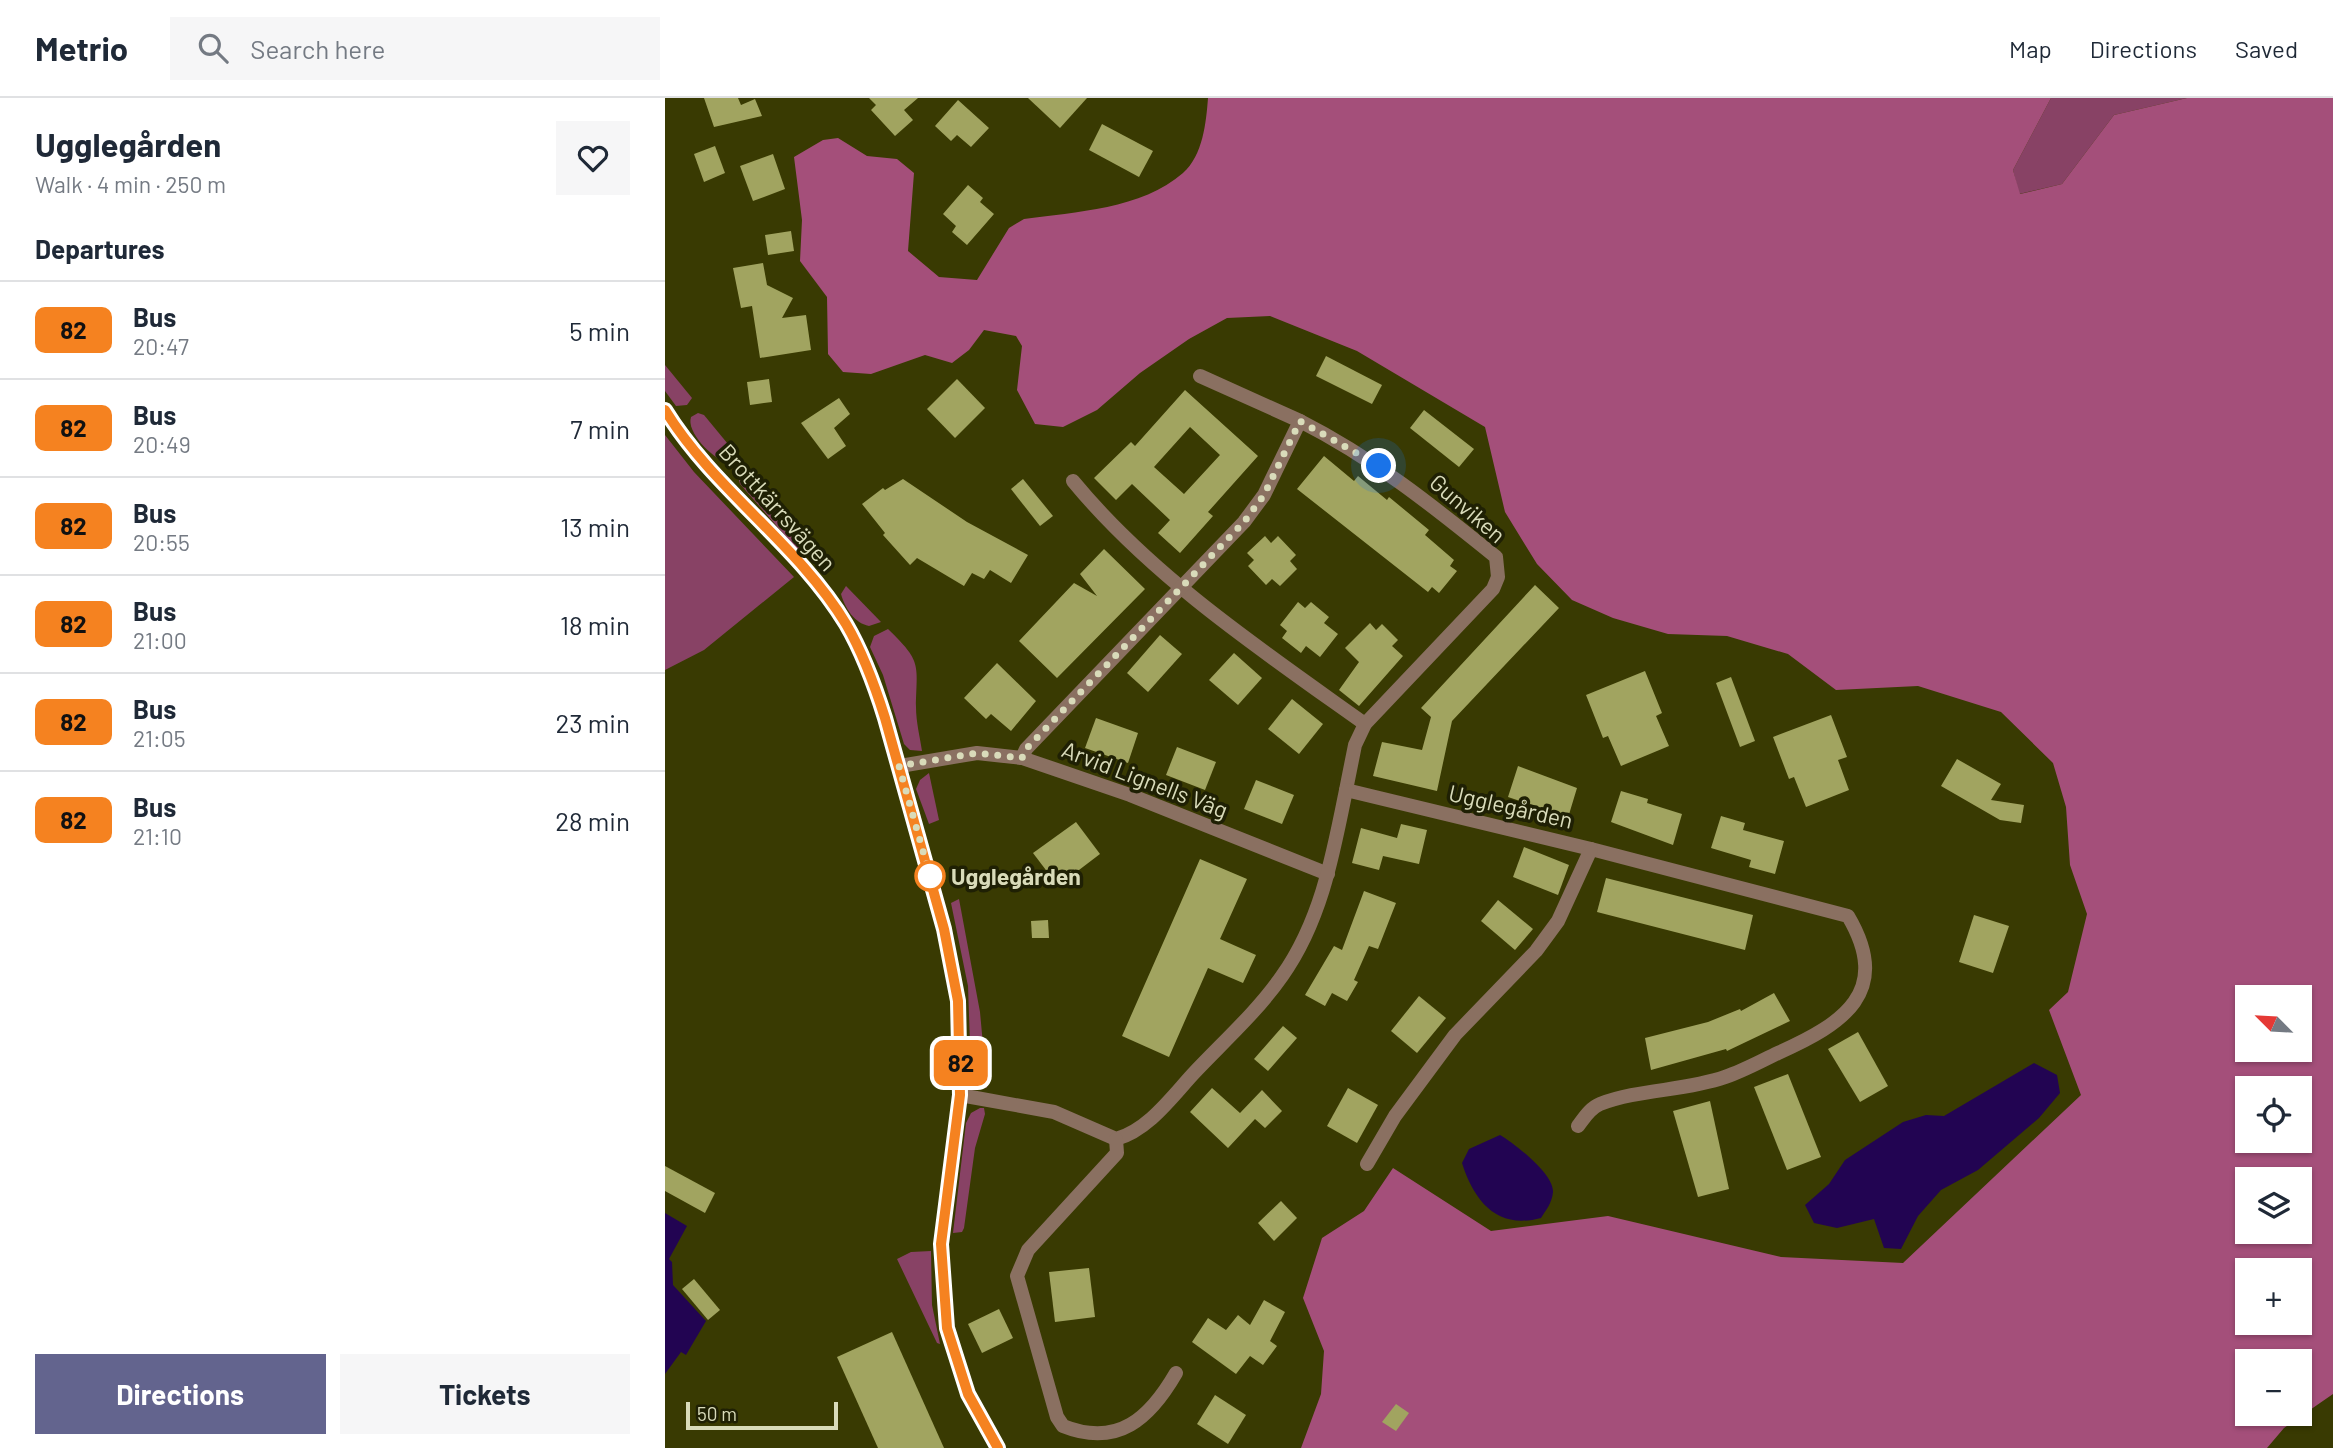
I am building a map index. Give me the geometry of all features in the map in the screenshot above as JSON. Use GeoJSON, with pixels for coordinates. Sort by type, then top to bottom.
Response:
{"type":"FeatureCollection","features":[{"type":"Feature","properties":{"kind":"street","name":"Gunviken"},"geometry":{"type":"LineString","coordinates":[[1200,376],[1300,421],[1389,473],[1496,557],[1498,577],[1493,589],[1365,723],[1352,757],[1346,790]]}},
{"type":"Feature","properties":{"kind":"street","name":"Brottkärrsvägen"},"geometry":{"type":"LineString","coordinates":[[665,411],[744,506],[822,590],[846,625],[874,685],[899,766],[952,963],[961,1028],[960,1095],[941,1244],[943,1290],[947,1328],[955,1358],[968,1394],[998,1448]]}},
{"type":"Feature","properties":{"kind":"street"},"geometry":{"type":"LineString","coordinates":[[1022,758],[1026,749],[1244,522],[1264,495],[1300,421]]}},
{"type":"Feature","properties":{"kind":"street"},"geometry":{"type":"LineString","coordinates":[[1073,481],[1105,520],[1183,588],[1365,723]]}},
{"type":"Feature","properties":{"kind":"street","name":"Arvid Lignells Väg"},"geometry":{"type":"LineString","coordinates":[[899,766],[977,753],[1022,758],[1130,795],[1328,874]]}},
{"type":"Feature","properties":{"kind":"street"},"geometry":{"type":"LineString","coordinates":[[960,1095],[1054,1112],[1116,1139],[1139,1129],[1281,978],[1305,938],[1328,874],[1346,790]]}},
{"type":"Feature","properties":{"kind":"street","name":"Ugglegården"},"geometry":{"type":"LineString","coordinates":[[1346,790],[1849,915],[1862,939],[1865,967],[1863,984],[1853,1006],[1835,1025],[1724,1078],[1599,1104],[1578,1126]]}},
{"type":"Feature","properties":{"kind":"street","name":"Ugglegården"},"geometry":{"type":"LineString","coordinates":[[1367,1164],[1395,1116],[1455,1035],[1536,951],[1575,889],[1591,849]]}},
{"type":"Feature","properties":{"kind":"street"},"geometry":{"type":"LineString","coordinates":[[1116,1139],[1117,1153],[1028,1250],[1017,1276],[1058,1417],[1063,1426],[1093,1434],[1130,1427],[1142,1421],[1159,1402],[1176,1373]]}},
{"type":"Feature","properties":{"kind":"shaded area"},"geometry":{"type":"Polygon","coordinates":[[[1208,98],[2051,98],[2013,170],[2020,194],[2062,184],[2114,115],[2187,98],[2333,98],[2333,1394],[2312,1409],[2312,1349],[2235,1349],[2235,1426],[2287,1426],[2267,1448],[1301,1448],[1321,1394],[1324,1351],[1303,1298],[1322,1238],[1364,1211],[1393,1168],[1491,1231],[1608,1216],[1781,1257],[1903,1263],[2081,1095],[2049,1010],[2068,992],[2087,914],[2070,865],[2066,807],[2053,763],[2001,712],[1918,686],[1836,690],[1788,654],[1727,636],[1668,634],[1613,618],[1572,600],[1537,564],[1505,512],[1485,427],[1357,351],[1270,316],[1227,318],[1189,339],[1140,373],[1097,410],[1063,427],[1035,424],[1017,390],[1022,346],[1016,336],[984,330],[969,350],[952,363],[925,355],[871,374],[843,372],[828,354],[827,297],[800,261],[802,220],[794,157],[823,140],[838,138],[867,156],[897,159],[914,173],[908,251],[939,277],[977,280],[1009,228],[1024,219],[1086,211],[1128,202],[1166,185],[1190,166],[1199,148],[1208,98]]]}},
{"type":"Feature","properties":{"kind":"shaded area"},"geometry":{"type":"Polygon","coordinates":[[[2051,98],[2187,98],[2114,115],[2062,184],[2019,194],[2013,170],[2051,98]]]}},
{"type":"Feature","properties":{"kind":"shaded area"},"geometry":{"type":"Polygon","coordinates":[[[665,365],[692,398],[687,405],[676,406],[665,391],[665,365]]]}},
{"type":"Feature","properties":{"kind":"shaded area"},"geometry":{"type":"Polygon","coordinates":[[[698,413],[704,415],[737,455],[726,462],[701,444],[690,423],[691,417],[698,413]]]}},
{"type":"Feature","properties":{"kind":"shaded area"},"geometry":{"type":"Polygon","coordinates":[[[665,435],[694,472],[794,577],[704,650],[665,670],[665,435]]]}},
{"type":"Feature","properties":{"kind":"shaded area"},"geometry":{"type":"Polygon","coordinates":[[[745,465],[809,544],[808,550],[796,548],[740,484],[737,472],[745,465]]]}},
{"type":"Feature","properties":{"kind":"shaded area"},"geometry":{"type":"Polygon","coordinates":[[[846,586],[881,622],[869,626],[855,618],[841,594],[846,586]]]}},
{"type":"Feature","properties":{"kind":"shaded area"},"geometry":{"type":"Polygon","coordinates":[[[888,629],[907,649],[915,664],[916,713],[922,751],[910,750],[904,744],[883,675],[870,647],[874,636],[888,629]]]}},
{"type":"Feature","properties":{"kind":"shaded area"},"geometry":{"type":"Polygon","coordinates":[[[929,773],[939,820],[929,824],[916,789],[920,780],[929,773]]]}},
{"type":"Feature","properties":{"kind":"shaded area"},"geometry":{"type":"Polygon","coordinates":[[[959,899],[980,1012],[987,1088],[976,1082],[971,1073],[968,986],[951,903],[959,899]]]}},
{"type":"Feature","properties":{"kind":"shaded area"},"geometry":{"type":"Polygon","coordinates":[[[2034,1063],[2057,1075],[2060,1093],[2039,1118],[1978,1170],[1941,1190],[1918,1216],[1901,1249],[1884,1248],[1874,1219],[1837,1228],[1814,1223],[1805,1205],[1829,1184],[1845,1160],[1903,1122],[1926,1115],[1944,1116],[2034,1063]]]}},
{"type":"Feature","properties":{"kind":"shaded area"},"geometry":{"type":"Polygon","coordinates":[[[984,1108],[985,1114],[975,1148],[964,1228],[962,1232],[953,1233],[966,1123],[971,1113],[984,1108]]]}},
{"type":"Feature","properties":{"kind":"shaded area"},"geometry":{"type":"Polygon","coordinates":[[[1500,1135],[1533,1160],[1552,1185],[1549,1206],[1541,1218],[1525,1221],[1500,1216],[1481,1200],[1467,1177],[1462,1163],[1469,1149],[1500,1135]]]}},
{"type":"Feature","properties":{"kind":"shaded area"},"geometry":{"type":"Polygon","coordinates":[[[665,1213],[687,1226],[669,1259],[672,1262],[673,1285],[706,1321],[686,1355],[681,1352],[665,1374],[665,1213]]]}},
{"type":"Feature","properties":{"kind":"shaded area"},"geometry":{"type":"Polygon","coordinates":[[[931,1251],[932,1305],[940,1344],[937,1343],[897,1259],[911,1252],[931,1251]]]}},
{"type":"Feature","properties":{"kind":"building"},"geometry":{"type":"Polygon","coordinates":[[[704,98],[738,98],[741,105],[755,99],[762,116],[714,127],[704,98]]]}},
{"type":"Feature","properties":{"kind":"building"},"geometry":{"type":"Polygon","coordinates":[[[869,98],[918,98],[904,110],[913,120],[895,136],[871,110],[876,105],[869,98]]]}},
{"type":"Feature","properties":{"kind":"building"},"geometry":{"type":"Polygon","coordinates":[[[1028,98],[1087,98],[1060,128],[1028,98]]]}},
{"type":"Feature","properties":{"kind":"building"},"geometry":{"type":"Polygon","coordinates":[[[958,100],[989,128],[971,147],[957,135],[951,141],[935,126],[958,100]]]}},
{"type":"Feature","properties":{"kind":"building"},"geometry":{"type":"Polygon","coordinates":[[[1102,124],[1153,151],[1139,177],[1089,150],[1102,124]]]}},
{"type":"Feature","properties":{"kind":"building"},"geometry":{"type":"Polygon","coordinates":[[[715,146],[725,173],[704,182],[694,154],[715,146]]]}},
{"type":"Feature","properties":{"kind":"building"},"geometry":{"type":"Polygon","coordinates":[[[773,154],[785,189],[753,201],[740,166],[773,154]]]}},
{"type":"Feature","properties":{"kind":"building"},"geometry":{"type":"Polygon","coordinates":[[[968,185],[983,198],[980,202],[994,214],[967,245],[952,232],[956,226],[943,214],[968,185]]]}},
{"type":"Feature","properties":{"kind":"building"},"geometry":{"type":"Polygon","coordinates":[[[791,231],[794,251],[768,255],[765,235],[791,231]]]}},
{"type":"Feature","properties":{"kind":"building"},"geometry":{"type":"Polygon","coordinates":[[[763,263],[767,285],[793,298],[782,318],[806,315],[811,350],[760,358],[752,306],[741,308],[733,268],[763,263]]]}},
{"type":"Feature","properties":{"kind":"building"},"geometry":{"type":"Polygon","coordinates":[[[1326,356],[1382,385],[1372,404],[1316,376],[1326,356]]]}},
{"type":"Feature","properties":{"kind":"building"},"geometry":{"type":"Polygon","coordinates":[[[769,379],[772,402],[750,405],[747,382],[769,379]]]}},
{"type":"Feature","properties":{"kind":"building"},"geometry":{"type":"Polygon","coordinates":[[[957,379],[985,408],[955,438],[927,409],[957,379]]]}},
{"type":"Feature","properties":{"kind":"building"},"geometry":{"type":"Polygon","coordinates":[[[1185,390],[1258,456],[1208,512],[1213,516],[1180,553],[1158,533],[1170,520],[1132,484],[1116,500],[1094,478],[1131,442],[1135,446],[1185,390]],[[1190,427],[1154,467],[1184,494],[1220,455],[1190,427]]]}},
{"type":"Feature","properties":{"kind":"building"},"geometry":{"type":"Polygon","coordinates":[[[839,398],[850,414],[834,428],[846,446],[828,459],[801,423],[839,398]]]}},
{"type":"Feature","properties":{"kind":"building"},"geometry":{"type":"Polygon","coordinates":[[[1424,410],[1474,449],[1459,467],[1410,428],[1424,410]]]}},
{"type":"Feature","properties":{"kind":"building"},"geometry":{"type":"Polygon","coordinates":[[[1324,456],[1354,481],[1358,476],[1387,500],[1389,497],[1429,530],[1425,535],[1454,560],[1450,566],[1457,571],[1439,593],[1432,587],[1428,592],[1297,489],[1324,456]]]}},
{"type":"Feature","properties":{"kind":"building"},"geometry":{"type":"Polygon","coordinates":[[[903,479],[967,522],[1028,555],[1011,583],[990,570],[984,579],[972,573],[964,586],[917,558],[910,565],[883,535],[885,533],[862,504],[883,488],[885,490],[903,479]]]}},
{"type":"Feature","properties":{"kind":"building"},"geometry":{"type":"Polygon","coordinates":[[[1023,479],[1053,516],[1040,526],[1011,489],[1023,479]]]}},
{"type":"Feature","properties":{"kind":"building"},"geometry":{"type":"Polygon","coordinates":[[[1265,536],[1271,543],[1278,536],[1296,555],[1290,561],[1297,569],[1280,586],[1272,579],[1266,585],[1248,566],[1254,560],[1247,553],[1265,536]]]}},
{"type":"Feature","properties":{"kind":"building"},"geometry":{"type":"Polygon","coordinates":[[[1104,549],[1145,589],[1057,678],[1019,641],[1074,583],[1097,596],[1080,574],[1104,549]]]}},
{"type":"Feature","properties":{"kind":"building"},"geometry":{"type":"Polygon","coordinates":[[[1535,585],[1559,608],[1452,721],[1437,791],[1373,776],[1382,742],[1422,750],[1431,717],[1421,708],[1535,585]]]}},
{"type":"Feature","properties":{"kind":"building"},"geometry":{"type":"Polygon","coordinates":[[[1298,602],[1305,608],[1311,602],[1329,617],[1324,623],[1338,634],[1320,657],[1306,646],[1301,653],[1282,638],[1287,631],[1280,625],[1298,602]]]}},
{"type":"Feature","properties":{"kind":"building"},"geometry":{"type":"Polygon","coordinates":[[[1370,623],[1376,630],[1382,624],[1398,640],[1392,646],[1403,656],[1359,706],[1339,690],[1359,662],[1345,648],[1370,623]]]}},
{"type":"Feature","properties":{"kind":"building"},"geometry":{"type":"Polygon","coordinates":[[[1160,635],[1182,654],[1148,692],[1127,673],[1160,635]]]}},
{"type":"Feature","properties":{"kind":"building"},"geometry":{"type":"Polygon","coordinates":[[[1234,653],[1262,678],[1238,705],[1209,680],[1234,653]]]}},
{"type":"Feature","properties":{"kind":"building"},"geometry":{"type":"Polygon","coordinates":[[[997,663],[1036,701],[1011,731],[991,714],[986,719],[964,698],[997,663]]]}},
{"type":"Feature","properties":{"kind":"building"},"geometry":{"type":"Polygon","coordinates":[[[1645,671],[1662,713],[1656,716],[1669,746],[1621,766],[1608,736],[1603,738],[1586,695],[1645,671]]]}},
{"type":"Feature","properties":{"kind":"building"},"geometry":{"type":"Polygon","coordinates":[[[1731,677],[1755,741],[1740,747],[1716,683],[1731,677]]]}},
{"type":"Feature","properties":{"kind":"building"},"geometry":{"type":"Polygon","coordinates":[[[1292,699],[1323,724],[1299,754],[1268,729],[1292,699]]]}},
{"type":"Feature","properties":{"kind":"building"},"geometry":{"type":"Polygon","coordinates":[[[1831,715],[1847,757],[1838,760],[1849,790],[1806,807],[1794,777],[1789,779],[1773,737],[1831,715]]]}},
{"type":"Feature","properties":{"kind":"building"},"geometry":{"type":"Polygon","coordinates":[[[1096,718],[1138,733],[1128,763],[1085,748],[1096,718]]]}},
{"type":"Feature","properties":{"kind":"building"},"geometry":{"type":"Polygon","coordinates":[[[1177,747],[1216,762],[1205,790],[1166,775],[1177,747]]]}},
{"type":"Feature","properties":{"kind":"building"},"geometry":{"type":"Polygon","coordinates":[[[1957,759],[2001,784],[1991,800],[2024,805],[2021,823],[2000,820],[1941,786],[1957,759]]]}},
{"type":"Feature","properties":{"kind":"building"},"geometry":{"type":"Polygon","coordinates":[[[1518,766],[1577,788],[1567,821],[1543,814],[1544,809],[1508,797],[1518,766]]]}},
{"type":"Feature","properties":{"kind":"building"},"geometry":{"type":"Polygon","coordinates":[[[1256,780],[1294,795],[1282,824],[1244,809],[1256,780]]]}},
{"type":"Feature","properties":{"kind":"building"},"geometry":{"type":"Polygon","coordinates":[[[1621,791],[1682,814],[1673,845],[1611,822],[1621,791]]]}},
{"type":"Feature","properties":{"kind":"building"},"geometry":{"type":"Polygon","coordinates":[[[1721,816],[1745,823],[1743,830],[1784,841],[1775,874],[1749,867],[1751,860],[1711,848],[1721,816]]]}},
{"type":"Feature","properties":{"kind":"building"},"geometry":{"type":"Polygon","coordinates":[[[1076,822],[1100,854],[1058,886],[1033,853],[1076,822]]]}},
{"type":"Feature","properties":{"kind":"building"},"geometry":{"type":"Polygon","coordinates":[[[1401,824],[1427,830],[1419,864],[1383,856],[1379,870],[1352,863],[1361,828],[1397,838],[1401,824]]]}},
{"type":"Feature","properties":{"kind":"building"},"geometry":{"type":"Polygon","coordinates":[[[1524,847],[1569,865],[1558,895],[1513,877],[1524,847]]]}},
{"type":"Feature","properties":{"kind":"building"},"geometry":{"type":"Polygon","coordinates":[[[1200,859],[1247,879],[1220,939],[1256,955],[1243,983],[1208,968],[1169,1057],[1122,1036],[1200,859]]]}},
{"type":"Feature","properties":{"kind":"building"},"geometry":{"type":"Polygon","coordinates":[[[1606,878],[1753,915],[1745,950],[1597,912],[1606,878]]]}},
{"type":"Feature","properties":{"kind":"building"},"geometry":{"type":"Polygon","coordinates":[[[1364,891],[1396,903],[1378,949],[1369,946],[1354,980],[1358,982],[1347,1001],[1332,993],[1325,1006],[1305,995],[1334,946],[1342,950],[1364,891]]]}},
{"type":"Feature","properties":{"kind":"building"},"geometry":{"type":"Polygon","coordinates":[[[1498,900],[1533,929],[1515,950],[1481,921],[1498,900]]]}},
{"type":"Feature","properties":{"kind":"building"},"geometry":{"type":"Polygon","coordinates":[[[1974,915],[2009,926],[1993,973],[1959,962],[1974,915]]]}},
{"type":"Feature","properties":{"kind":"building"},"geometry":{"type":"Polygon","coordinates":[[[1048,920],[1049,938],[1032,938],[1031,921],[1048,920]]]}},
{"type":"Feature","properties":{"kind":"building"},"geometry":{"type":"Polygon","coordinates":[[[1774,993],[1790,1021],[1727,1051],[1726,1049],[1651,1070],[1645,1038],[1708,1022],[1740,1009],[1741,1011],[1774,993]]]}},
{"type":"Feature","properties":{"kind":"building"},"geometry":{"type":"Polygon","coordinates":[[[1419,996],[1446,1018],[1417,1053],[1391,1031],[1419,996]]]}},
{"type":"Feature","properties":{"kind":"building"},"geometry":{"type":"Polygon","coordinates":[[[1283,1026],[1297,1038],[1268,1071],[1254,1059],[1283,1026]]]}},
{"type":"Feature","properties":{"kind":"building"},"geometry":{"type":"Polygon","coordinates":[[[1858,1032],[1888,1086],[1860,1102],[1828,1049],[1858,1032]]]}},
{"type":"Feature","properties":{"kind":"building"},"geometry":{"type":"Polygon","coordinates":[[[1788,1074],[1821,1157],[1787,1170],[1754,1087],[1788,1074]]]}},
{"type":"Feature","properties":{"kind":"building"},"geometry":{"type":"Polygon","coordinates":[[[1212,1088],[1240,1113],[1262,1090],[1282,1111],[1265,1128],[1255,1119],[1228,1148],[1190,1112],[1212,1088]]]}},
{"type":"Feature","properties":{"kind":"building"},"geometry":{"type":"Polygon","coordinates":[[[1348,1088],[1378,1105],[1357,1143],[1327,1126],[1348,1088]]]}},
{"type":"Feature","properties":{"kind":"building"},"geometry":{"type":"Polygon","coordinates":[[[1710,1101],[1729,1189],[1698,1197],[1673,1111],[1710,1101]]]}},
{"type":"Feature","properties":{"kind":"building"},"geometry":{"type":"Polygon","coordinates":[[[665,1166],[715,1193],[705,1213],[665,1191],[665,1166]]]}},
{"type":"Feature","properties":{"kind":"building"},"geometry":{"type":"Polygon","coordinates":[[[1281,1201],[1297,1218],[1274,1241],[1258,1223],[1281,1201]]]}},
{"type":"Feature","properties":{"kind":"building"},"geometry":{"type":"Polygon","coordinates":[[[1089,1268],[1095,1317],[1055,1322],[1049,1272],[1089,1268]]]}},
{"type":"Feature","properties":{"kind":"building"},"geometry":{"type":"Polygon","coordinates":[[[694,1279],[720,1310],[708,1320],[682,1289],[694,1279]]]}},
{"type":"Feature","properties":{"kind":"building"},"geometry":{"type":"Polygon","coordinates":[[[1264,1300],[1285,1312],[1270,1341],[1277,1346],[1263,1365],[1250,1356],[1236,1374],[1192,1342],[1208,1318],[1226,1330],[1238,1315],[1250,1325],[1264,1300]]]}},
{"type":"Feature","properties":{"kind":"building"},"geometry":{"type":"Polygon","coordinates":[[[999,1309],[1013,1338],[982,1353],[968,1324],[999,1309]]]}},
{"type":"Feature","properties":{"kind":"building"},"geometry":{"type":"Polygon","coordinates":[[[892,1332],[944,1448],[878,1448],[837,1357],[892,1332]]]}},
{"type":"Feature","properties":{"kind":"building"},"geometry":{"type":"Polygon","coordinates":[[[1215,1395],[1246,1415],[1228,1444],[1197,1424],[1215,1395]]]}},
{"type":"Feature","properties":{"kind":"building"},"geometry":{"type":"Polygon","coordinates":[[[1396,1404],[1409,1413],[1396,1431],[1382,1422],[1396,1404]]]}},
{"type":"Feature","properties":{"kind":"bus line","name":"82"},"geometry":{"type":"LineString","coordinates":[[665,410],[673,424],[744,506],[822,590],[846,625],[874,685],[885,718],[944,929],[952,963],[961,1028],[960,1095],[941,1244],[947,1328],[968,1394],[998,1448]]}},
{"type":"Feature","properties":{"kind":"place","name":"Ugglegården"},"geometry":{"type":"Point","coordinates":[930,876]}},
{"type":"Feature","properties":{"kind":"route"},"geometry":{"type":"LineString","coordinates":[[930,876],[899,766],[977,753],[1022,758],[1026,749],[1244,522],[1264,495],[1300,421],[1379,466]]}}]}
